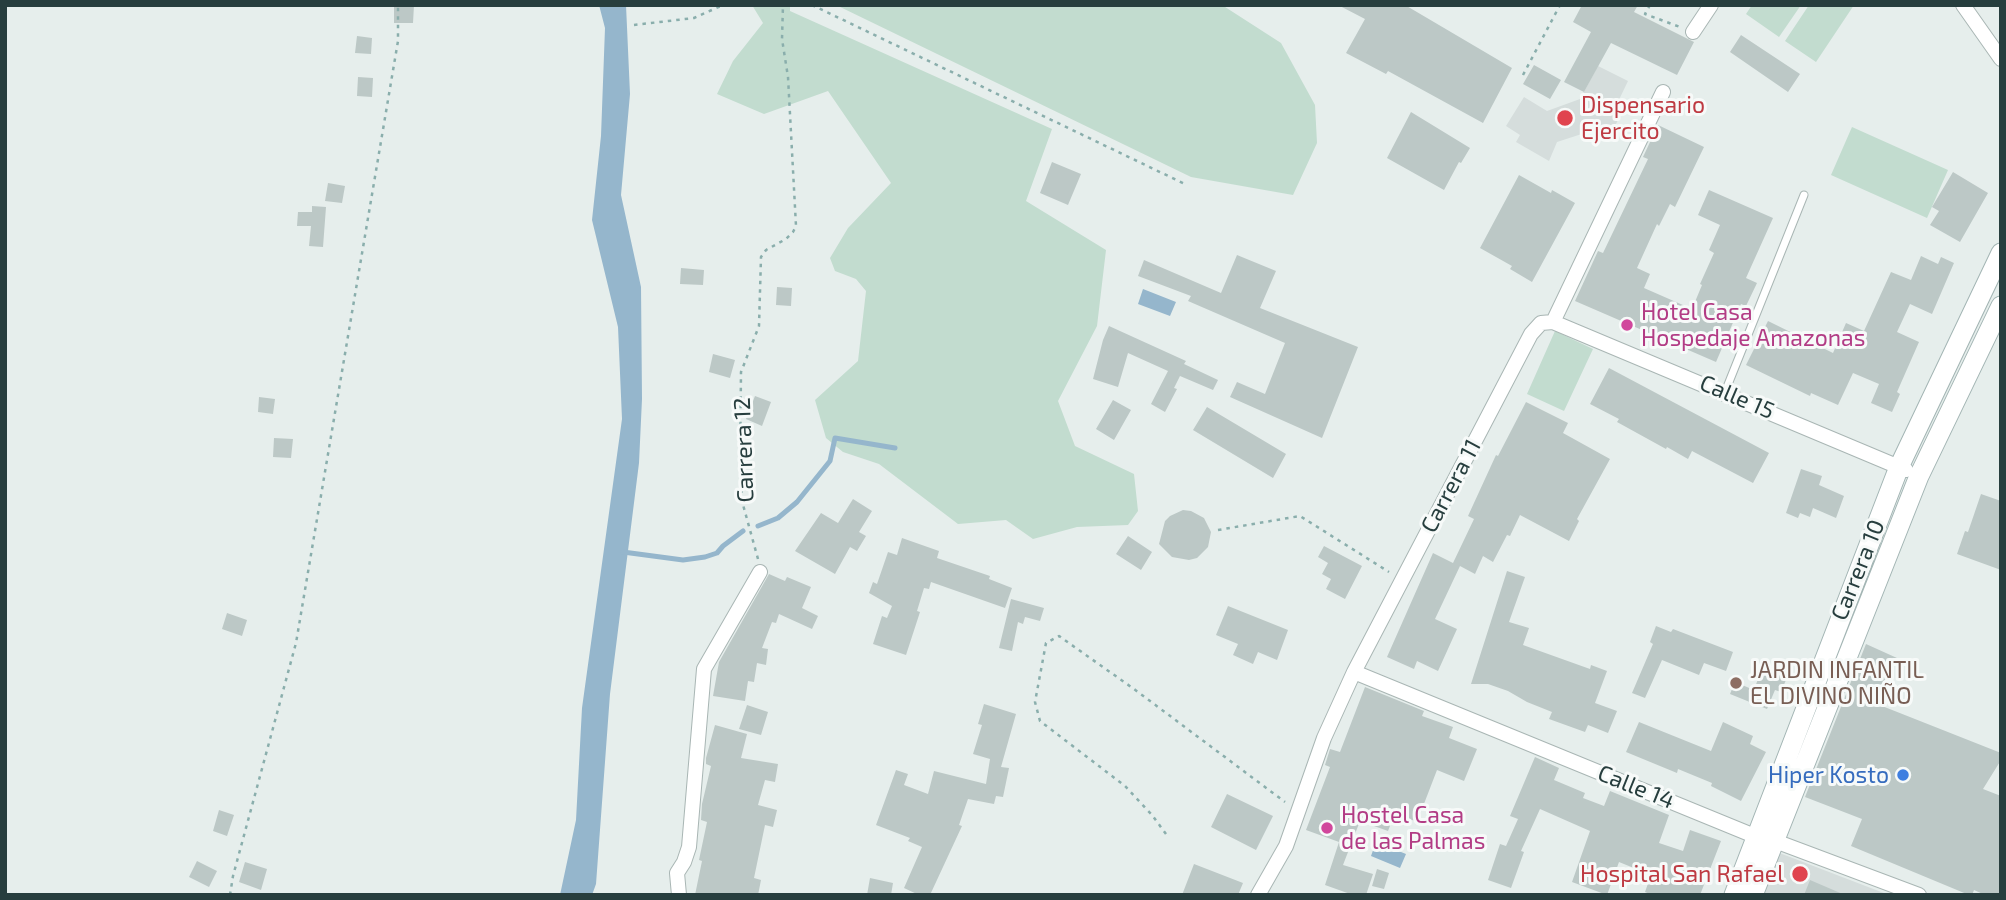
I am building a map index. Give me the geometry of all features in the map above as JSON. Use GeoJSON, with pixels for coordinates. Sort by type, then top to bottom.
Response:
{"type":"FeatureCollection","features":[{"type":"Feature","properties":{"kind":"main road","name":"Carrera 10"},"geometry":{"type":"LineString","coordinates":[[1753,895],[1766,839],[1899,467],[2001,253]]}},
{"type":"Feature","properties":{"kind":"main road","name":"Carrera 10"},"geometry":{"type":"LineString","coordinates":[[1734,895],[1766,839],[1919,477],[2001,306]]}},
{"type":"Feature","properties":{"kind":"street"},"geometry":{"type":"LineString","coordinates":[[1693,32],[1711,5]]}},
{"type":"Feature","properties":{"kind":"street"},"geometry":{"type":"LineString","coordinates":[[1963,5],[2001,59]]}},
{"type":"Feature","properties":{"kind":"street","name":"Carrera 11"},"geometry":{"type":"LineString","coordinates":[[1258,895],[1286,846],[1324,737],[1354,672],[1531,334],[1541,323],[1553,322],[1662,92]]}},
{"type":"Feature","properties":{"kind":"street","name":"Calle 15"},"geometry":{"type":"LineString","coordinates":[[1553,322],[1725,392],[1919,477]]}},
{"type":"Feature","properties":{"kind":"street"},"geometry":{"type":"LineString","coordinates":[[679,895],[677,873],[689,847],[704,668],[760,572]]}},
{"type":"Feature","properties":{"kind":"street","name":"Calle 14"},"geometry":{"type":"LineString","coordinates":[[1354,672],[1766,839],[1919,895]]}},
{"type":"Feature","properties":{"kind":"lane"},"geometry":{"type":"LineString","coordinates":[[1725,392],[1804,195]]}},
{"type":"Feature","properties":{"kind":"path"},"geometry":{"type":"LineString","coordinates":[[230,895],[296,643],[398,41],[398,5]]}},
{"type":"Feature","properties":{"kind":"path"},"geometry":{"type":"LineString","coordinates":[[634,25],[694,18],[723,5]]}},
{"type":"Feature","properties":{"kind":"path","name":"Carrera 12"},"geometry":{"type":"LineString","coordinates":[[760,572],[742,501],[741,372],[759,326],[761,257],[766,250],[786,239],[796,226],[788,77],[782,39],[783,5]]}},
{"type":"Feature","properties":{"kind":"path"},"geometry":{"type":"LineString","coordinates":[[813,5],[1187,185]]}},
{"type":"Feature","properties":{"kind":"path"},"geometry":{"type":"LineString","coordinates":[[1523,75],[1560,5]]}},
{"type":"Feature","properties":{"kind":"path"},"geometry":{"type":"LineString","coordinates":[[1650,5],[1645,14],[1693,32]]}},
{"type":"Feature","properties":{"kind":"path"},"geometry":{"type":"LineString","coordinates":[[1218,530],[1300,516],[1401,581]]}},
{"type":"Feature","properties":{"kind":"path"},"geometry":{"type":"LineString","coordinates":[[1166,834],[1153,815],[1125,786],[1040,721],[1035,702],[1046,643],[1059,636],[1135,689],[1299,812]]}},
{"type":"Feature","properties":{"kind":"shaded area","name":"Dispensario Ejercito"},"geometry":{"type":"Polygon","coordinates":[[[1598,66],[1628,81],[1616,106],[1623,110],[1608,140],[1594,130],[1557,142],[1549,161],[1516,142],[1520,135],[1506,126],[1524,97],[1547,111],[1580,99],[1598,66]]]}},
{"type":"Feature","properties":{"kind":"shaded area","name":"Hospital San Rafael"},"geometry":{"type":"Polygon","coordinates":[[[1777,852],[1889,895],[1759,895],[1777,852]]]}},
{"type":"Feature","properties":{"kind":"green space"},"geometry":{"type":"Polygon","coordinates":[[[752,5],[790,5],[790,11],[1052,129],[1026,201],[1106,250],[1097,326],[1058,401],[1075,446],[1134,474],[1138,511],[1128,525],[1077,527],[1033,539],[1006,520],[958,524],[879,464],[843,452],[826,438],[815,400],[858,361],[866,291],[856,279],[835,271],[830,258],[848,228],[891,183],[828,91],[764,114],[717,94],[733,61],[763,23],[752,5]]]}},
{"type":"Feature","properties":{"kind":"green space"},"geometry":{"type":"Polygon","coordinates":[[[836,5],[1222,5],[1281,43],[1315,105],[1317,143],[1293,195],[1191,177],[836,5]]]}},
{"type":"Feature","properties":{"kind":"green space"},"geometry":{"type":"Polygon","coordinates":[[[1752,5],[1801,5],[1779,37],[1746,14],[1752,5]]]}},
{"type":"Feature","properties":{"kind":"green space"},"geometry":{"type":"Polygon","coordinates":[[[1809,5],[1854,5],[1816,62],[1785,41],[1809,5]]]}},
{"type":"Feature","properties":{"kind":"green space"},"geometry":{"type":"Polygon","coordinates":[[[1852,127],[1948,170],[1927,218],[1831,175],[1852,127]]]}},
{"type":"Feature","properties":{"kind":"green space"},"geometry":{"type":"Polygon","coordinates":[[[1555,331],[1593,349],[1564,411],[1527,394],[1555,331]]]}},
{"type":"Feature","properties":{"kind":"water"},"geometry":{"type":"Polygon","coordinates":[[[599,5],[626,5],[630,94],[621,195],[641,287],[642,399],[639,463],[610,694],[596,884],[592,895],[560,895],[576,820],[582,708],[622,419],[618,327],[592,220],[601,136],[605,28],[599,5]]]}},
{"type":"Feature","properties":{"kind":"water"},"geometry":{"type":"Polygon","coordinates":[[[1143,289],[1176,302],[1170,316],[1138,304],[1143,289]]]}},
{"type":"Feature","properties":{"kind":"water"},"geometry":{"type":"Polygon","coordinates":[[[1376,842],[1406,854],[1400,868],[1371,856],[1376,842]]]}},
{"type":"Feature","properties":{"kind":"building"},"geometry":{"type":"Polygon","coordinates":[[[394,5],[414,5],[413,23],[394,23],[394,5]]]}},
{"type":"Feature","properties":{"kind":"building"},"geometry":{"type":"Polygon","coordinates":[[[1338,5],[1405,5],[1512,68],[1483,123],[1388,71],[1386,74],[1346,53],[1365,19],[1338,5]]]}},
{"type":"Feature","properties":{"kind":"building"},"geometry":{"type":"Polygon","coordinates":[[[1582,5],[1638,5],[1634,12],[1694,42],[1677,75],[1611,43],[1584,92],[1564,82],[1591,32],[1573,22],[1582,5]]]}},
{"type":"Feature","properties":{"kind":"building"},"geometry":{"type":"Polygon","coordinates":[[[1741,35],[1800,74],[1788,92],[1730,52],[1741,35]]]}},
{"type":"Feature","properties":{"kind":"building"},"geometry":{"type":"Polygon","coordinates":[[[357,36],[372,38],[371,54],[355,53],[357,36]]]}},
{"type":"Feature","properties":{"kind":"building"},"geometry":{"type":"Polygon","coordinates":[[[1534,65],[1561,80],[1550,99],[1523,84],[1534,65]]]}},
{"type":"Feature","properties":{"kind":"building"},"geometry":{"type":"Polygon","coordinates":[[[358,77],[373,78],[372,97],[357,96],[358,77]]]}},
{"type":"Feature","properties":{"kind":"building"},"geometry":{"type":"Polygon","coordinates":[[[1411,112],[1470,148],[1444,190],[1387,158],[1411,112]]]}},
{"type":"Feature","properties":{"kind":"building"},"geometry":{"type":"Polygon","coordinates":[[[1658,125],[1704,147],[1675,207],[1670,204],[1659,226],[1657,224],[1637,268],[1650,274],[1644,288],[1692,309],[1714,253],[1709,250],[1720,225],[1698,215],[1709,190],[1773,218],[1746,278],[1757,283],[1746,306],[1741,304],[1716,362],[1575,301],[1598,251],[1603,253],[1648,159],[1643,157],[1658,125]]]}},
{"type":"Feature","properties":{"kind":"building"},"geometry":{"type":"Polygon","coordinates":[[[1052,162],[1081,174],[1068,205],[1040,193],[1052,162]]]}},
{"type":"Feature","properties":{"kind":"building"},"geometry":{"type":"Polygon","coordinates":[[[1953,172],[1988,193],[1960,242],[1930,225],[1939,211],[1932,207],[1953,172]]]}},
{"type":"Feature","properties":{"kind":"building"},"geometry":{"type":"Polygon","coordinates":[[[1519,175],[1575,203],[1532,282],[1510,269],[1512,266],[1480,248],[1519,175]]]}},
{"type":"Feature","properties":{"kind":"building"},"geometry":{"type":"Polygon","coordinates":[[[328,183],[345,186],[342,203],[325,201],[328,183]]]}},
{"type":"Feature","properties":{"kind":"building"},"geometry":{"type":"Polygon","coordinates":[[[312,206],[326,207],[323,247],[309,246],[311,226],[297,226],[298,212],[312,212],[312,206]]]}},
{"type":"Feature","properties":{"kind":"building"},"geometry":{"type":"Polygon","coordinates":[[[1237,255],[1276,271],[1260,308],[1358,347],[1322,438],[1230,397],[1237,382],[1265,394],[1285,343],[1188,301],[1191,296],[1138,276],[1144,260],[1221,293],[1237,255]]]}},
{"type":"Feature","properties":{"kind":"building"},"geometry":{"type":"Polygon","coordinates":[[[1921,256],[1938,264],[1941,257],[1954,263],[1932,314],[1910,304],[1897,332],[1919,342],[1897,392],[1900,394],[1892,412],[1871,403],[1879,384],[1853,373],[1838,405],[1811,393],[1810,396],[1746,365],[1768,321],[1833,353],[1846,323],[1864,331],[1891,272],[1911,280],[1921,256]]]}},
{"type":"Feature","properties":{"kind":"building"},"geometry":{"type":"Polygon","coordinates":[[[681,268],[704,270],[703,285],[680,284],[681,268]]]}},
{"type":"Feature","properties":{"kind":"building"},"geometry":{"type":"Polygon","coordinates":[[[777,287],[792,288],[791,306],[776,305],[777,287]]]}},
{"type":"Feature","properties":{"kind":"building"},"geometry":{"type":"Polygon","coordinates":[[[1109,326],[1186,361],[1184,364],[1218,380],[1213,390],[1180,376],[1174,388],[1177,389],[1165,412],[1151,404],[1168,371],[1128,353],[1118,387],[1093,379],[1109,326]]]}},
{"type":"Feature","properties":{"kind":"building"},"geometry":{"type":"Polygon","coordinates":[[[713,354],[735,360],[730,378],[709,372],[713,354]]]}},
{"type":"Feature","properties":{"kind":"building"},"geometry":{"type":"Polygon","coordinates":[[[1609,368],[1769,453],[1753,483],[1692,451],[1688,459],[1667,447],[1666,449],[1590,404],[1609,368]]]}},
{"type":"Feature","properties":{"kind":"building"},"geometry":{"type":"Polygon","coordinates":[[[755,396],[771,402],[762,426],[746,419],[755,396]]]}},
{"type":"Feature","properties":{"kind":"building"},"geometry":{"type":"Polygon","coordinates":[[[259,397],[275,399],[273,414],[258,412],[259,397]]]}},
{"type":"Feature","properties":{"kind":"building"},"geometry":{"type":"Polygon","coordinates":[[[1113,400],[1131,410],[1114,440],[1096,429],[1113,400]]]}},
{"type":"Feature","properties":{"kind":"building"},"geometry":{"type":"Polygon","coordinates":[[[1526,402],[1568,423],[1563,433],[1610,459],[1577,519],[1579,521],[1569,541],[1520,515],[1493,562],[1483,556],[1475,574],[1460,566],[1435,619],[1457,629],[1438,671],[1417,661],[1414,669],[1387,657],[1433,553],[1453,563],[1474,519],[1468,516],[1496,455],[1498,456],[1526,402]]]}},
{"type":"Feature","properties":{"kind":"building"},"geometry":{"type":"Polygon","coordinates":[[[1207,407],[1286,454],[1273,478],[1193,430],[1207,407]]]}},
{"type":"Feature","properties":{"kind":"building"},"geometry":{"type":"Polygon","coordinates":[[[274,438],[293,439],[291,458],[273,457],[274,438]]]}},
{"type":"Feature","properties":{"kind":"building"},"geometry":{"type":"Polygon","coordinates":[[[1801,469],[1822,476],[1819,485],[1844,496],[1836,518],[1813,508],[1810,517],[1800,513],[1798,518],[1786,513],[1801,469]]]}},
{"type":"Feature","properties":{"kind":"building"},"geometry":{"type":"Polygon","coordinates":[[[1981,494],[2001,501],[2001,570],[1957,554],[1981,494]]]}},
{"type":"Feature","properties":{"kind":"building"},"geometry":{"type":"Polygon","coordinates":[[[853,499],[872,511],[859,532],[866,536],[857,551],[850,547],[835,574],[795,551],[821,513],[838,523],[853,499]]]}},
{"type":"Feature","properties":{"kind":"building"},"geometry":{"type":"Polygon","coordinates":[[[1183,510],[1204,518],[1211,532],[1208,547],[1197,558],[1189,560],[1172,557],[1159,544],[1165,521],[1183,510]]]}},
{"type":"Feature","properties":{"kind":"building"},"geometry":{"type":"Polygon","coordinates":[[[1128,536],[1152,552],[1141,570],[1116,554],[1128,536]]]}},
{"type":"Feature","properties":{"kind":"building"},"geometry":{"type":"Polygon","coordinates":[[[902,538],[939,551],[937,558],[990,576],[989,579],[1012,588],[1005,608],[931,582],[929,589],[924,588],[917,611],[920,612],[906,655],[873,644],[882,616],[887,618],[892,606],[869,593],[873,582],[877,584],[888,552],[897,555],[902,538]]]}},
{"type":"Feature","properties":{"kind":"building"},"geometry":{"type":"Polygon","coordinates":[[[1324,546],[1362,566],[1345,599],[1326,589],[1331,579],[1322,574],[1328,563],[1318,557],[1324,546]]]}},
{"type":"Feature","properties":{"kind":"building"},"geometry":{"type":"Polygon","coordinates":[[[1507,571],[1525,577],[1509,622],[1529,628],[1523,645],[1590,669],[1591,665],[1607,671],[1595,703],[1617,711],[1608,733],[1588,725],[1585,732],[1549,719],[1552,712],[1508,691],[1488,684],[1471,684],[1507,571]]]}},
{"type":"Feature","properties":{"kind":"building"},"geometry":{"type":"Polygon","coordinates":[[[769,574],[785,581],[787,577],[811,587],[802,608],[818,616],[812,629],[779,614],[776,623],[772,622],[762,648],[768,649],[766,665],[757,663],[754,682],[748,681],[745,701],[713,696],[719,662],[769,574]]]}},
{"type":"Feature","properties":{"kind":"building"},"geometry":{"type":"Polygon","coordinates":[[[1011,599],[1044,608],[1040,621],[1025,617],[1023,624],[1018,622],[1012,651],[999,648],[1011,599]]]}},
{"type":"Feature","properties":{"kind":"building"},"geometry":{"type":"Polygon","coordinates":[[[1228,606],[1288,630],[1277,660],[1258,652],[1253,664],[1233,655],[1238,644],[1216,635],[1228,606]]]}},
{"type":"Feature","properties":{"kind":"building"},"geometry":{"type":"Polygon","coordinates":[[[227,613],[247,620],[242,636],[222,629],[227,613]]]}},
{"type":"Feature","properties":{"kind":"building"},"geometry":{"type":"Polygon","coordinates":[[[1656,626],[1671,632],[1673,629],[1733,652],[1726,671],[1704,663],[1699,675],[1662,660],[1645,698],[1632,693],[1653,644],[1650,642],[1656,626]]]}},
{"type":"Feature","properties":{"kind":"building","name":"Hiper Kosto"},"geometry":{"type":"Polygon","coordinates":[[[1866,644],[1897,658],[1877,704],[2001,753],[2001,760],[1983,789],[2001,796],[2001,895],[1985,895],[1974,890],[1972,895],[1969,895],[1851,846],[1862,819],[1805,797],[1866,644]]]}},
{"type":"Feature","properties":{"kind":"building"},"geometry":{"type":"Polygon","coordinates":[[[1763,665],[1788,675],[1781,692],[1775,690],[1767,709],[1730,694],[1735,682],[1754,690],[1763,665]]]}},
{"type":"Feature","properties":{"kind":"building"},"geometry":{"type":"Polygon","coordinates":[[[1365,687],[1424,711],[1422,716],[1453,727],[1449,738],[1477,749],[1464,781],[1437,770],[1417,822],[1395,813],[1388,831],[1360,821],[1343,865],[1373,874],[1366,895],[1353,895],[1325,885],[1339,842],[1306,830],[1330,767],[1325,765],[1330,749],[1340,752],[1365,687]]]}},
{"type":"Feature","properties":{"kind":"building"},"geometry":{"type":"Polygon","coordinates":[[[984,704],[1016,714],[1001,767],[1009,768],[1003,797],[996,796],[994,804],[968,799],[959,825],[962,826],[930,895],[919,895],[904,888],[922,847],[908,841],[910,838],[876,825],[896,770],[908,774],[904,785],[928,794],[934,771],[986,784],[990,759],[973,754],[982,725],[978,724],[984,704]]]}},
{"type":"Feature","properties":{"kind":"building"},"geometry":{"type":"Polygon","coordinates":[[[747,705],[768,712],[761,735],[739,729],[747,705]]]}},
{"type":"Feature","properties":{"kind":"building"},"geometry":{"type":"Polygon","coordinates":[[[1639,722],[1711,751],[1723,722],[1753,736],[1750,744],[1766,752],[1741,801],[1711,786],[1712,783],[1678,769],[1677,773],[1626,752],[1639,722]]]}},
{"type":"Feature","properties":{"kind":"building"},"geometry":{"type":"Polygon","coordinates":[[[715,725],[747,734],[741,758],[778,764],[775,782],[765,780],[758,805],[777,810],[773,827],[765,825],[754,878],[761,880],[758,895],[695,895],[707,822],[701,820],[711,766],[706,764],[706,758],[715,725]]]}},
{"type":"Feature","properties":{"kind":"building"},"geometry":{"type":"Polygon","coordinates":[[[1535,757],[1559,768],[1554,780],[1585,793],[1583,798],[1604,806],[1610,791],[1669,815],[1659,843],[1683,851],[1690,830],[1721,841],[1700,895],[1652,895],[1645,892],[1651,875],[1619,862],[1607,895],[1572,882],[1590,831],[1540,809],[1521,851],[1524,852],[1511,888],[1488,880],[1500,844],[1506,846],[1518,819],[1510,816],[1535,757]]]}},
{"type":"Feature","properties":{"kind":"building"},"geometry":{"type":"Polygon","coordinates":[[[1227,794],[1273,816],[1256,850],[1211,827],[1227,794]]]}},
{"type":"Feature","properties":{"kind":"building"},"geometry":{"type":"Polygon","coordinates":[[[219,810],[234,815],[227,836],[213,831],[219,810]]]}},
{"type":"Feature","properties":{"kind":"building"},"geometry":{"type":"Polygon","coordinates":[[[197,861],[217,871],[209,887],[189,877],[197,861]]]}},
{"type":"Feature","properties":{"kind":"building"},"geometry":{"type":"Polygon","coordinates":[[[245,862],[267,869],[261,890],[239,882],[245,862]]]}},
{"type":"Feature","properties":{"kind":"building"},"geometry":{"type":"Polygon","coordinates":[[[1194,864],[1243,883],[1238,895],[1182,895],[1194,864]]]}},
{"type":"Feature","properties":{"kind":"building"},"geometry":{"type":"Polygon","coordinates":[[[1377,869],[1389,873],[1384,889],[1372,886],[1377,869]]]}},
{"type":"Feature","properties":{"kind":"building"},"geometry":{"type":"Polygon","coordinates":[[[870,878],[893,883],[891,895],[867,895],[870,878]]]}},
{"type":"Feature","properties":{"kind":"building"},"geometry":{"type":"Polygon","coordinates":[[[1810,880],[1845,895],[1804,895],[1810,880]]]}},
{"type":"Feature","properties":{"kind":"waterway"},"geometry":{"type":"LineString","coordinates":[[758,526],[778,518],[797,502],[830,461],[835,438],[895,448]]}},
{"type":"Feature","properties":{"kind":"waterway"},"geometry":{"type":"LineString","coordinates":[[623,552],[683,560],[705,557],[717,553],[743,531]]}},
{"type":"Feature","properties":{"kind":"place","name":"Dispensario Ejercito"},"geometry":{"type":"Point","coordinates":[1565,118]}},
{"type":"Feature","properties":{"kind":"place","name":"Hotel Casa Hospedaje Amazonas"},"geometry":{"type":"Point","coordinates":[1627,325]}},
{"type":"Feature","properties":{"kind":"place","name":"JARDIN INFANTIL EL DIVINO NIÑO"},"geometry":{"type":"Point","coordinates":[1736,683]}},
{"type":"Feature","properties":{"kind":"place","name":"Hiper Kosto"},"geometry":{"type":"Point","coordinates":[1903,775]}},
{"type":"Feature","properties":{"kind":"place","name":"Hostel Casa de las Palmas"},"geometry":{"type":"Point","coordinates":[1327,828]}},
{"type":"Feature","properties":{"kind":"place","name":"Hospital San Rafael"},"geometry":{"type":"Point","coordinates":[1800,874]}}]}
